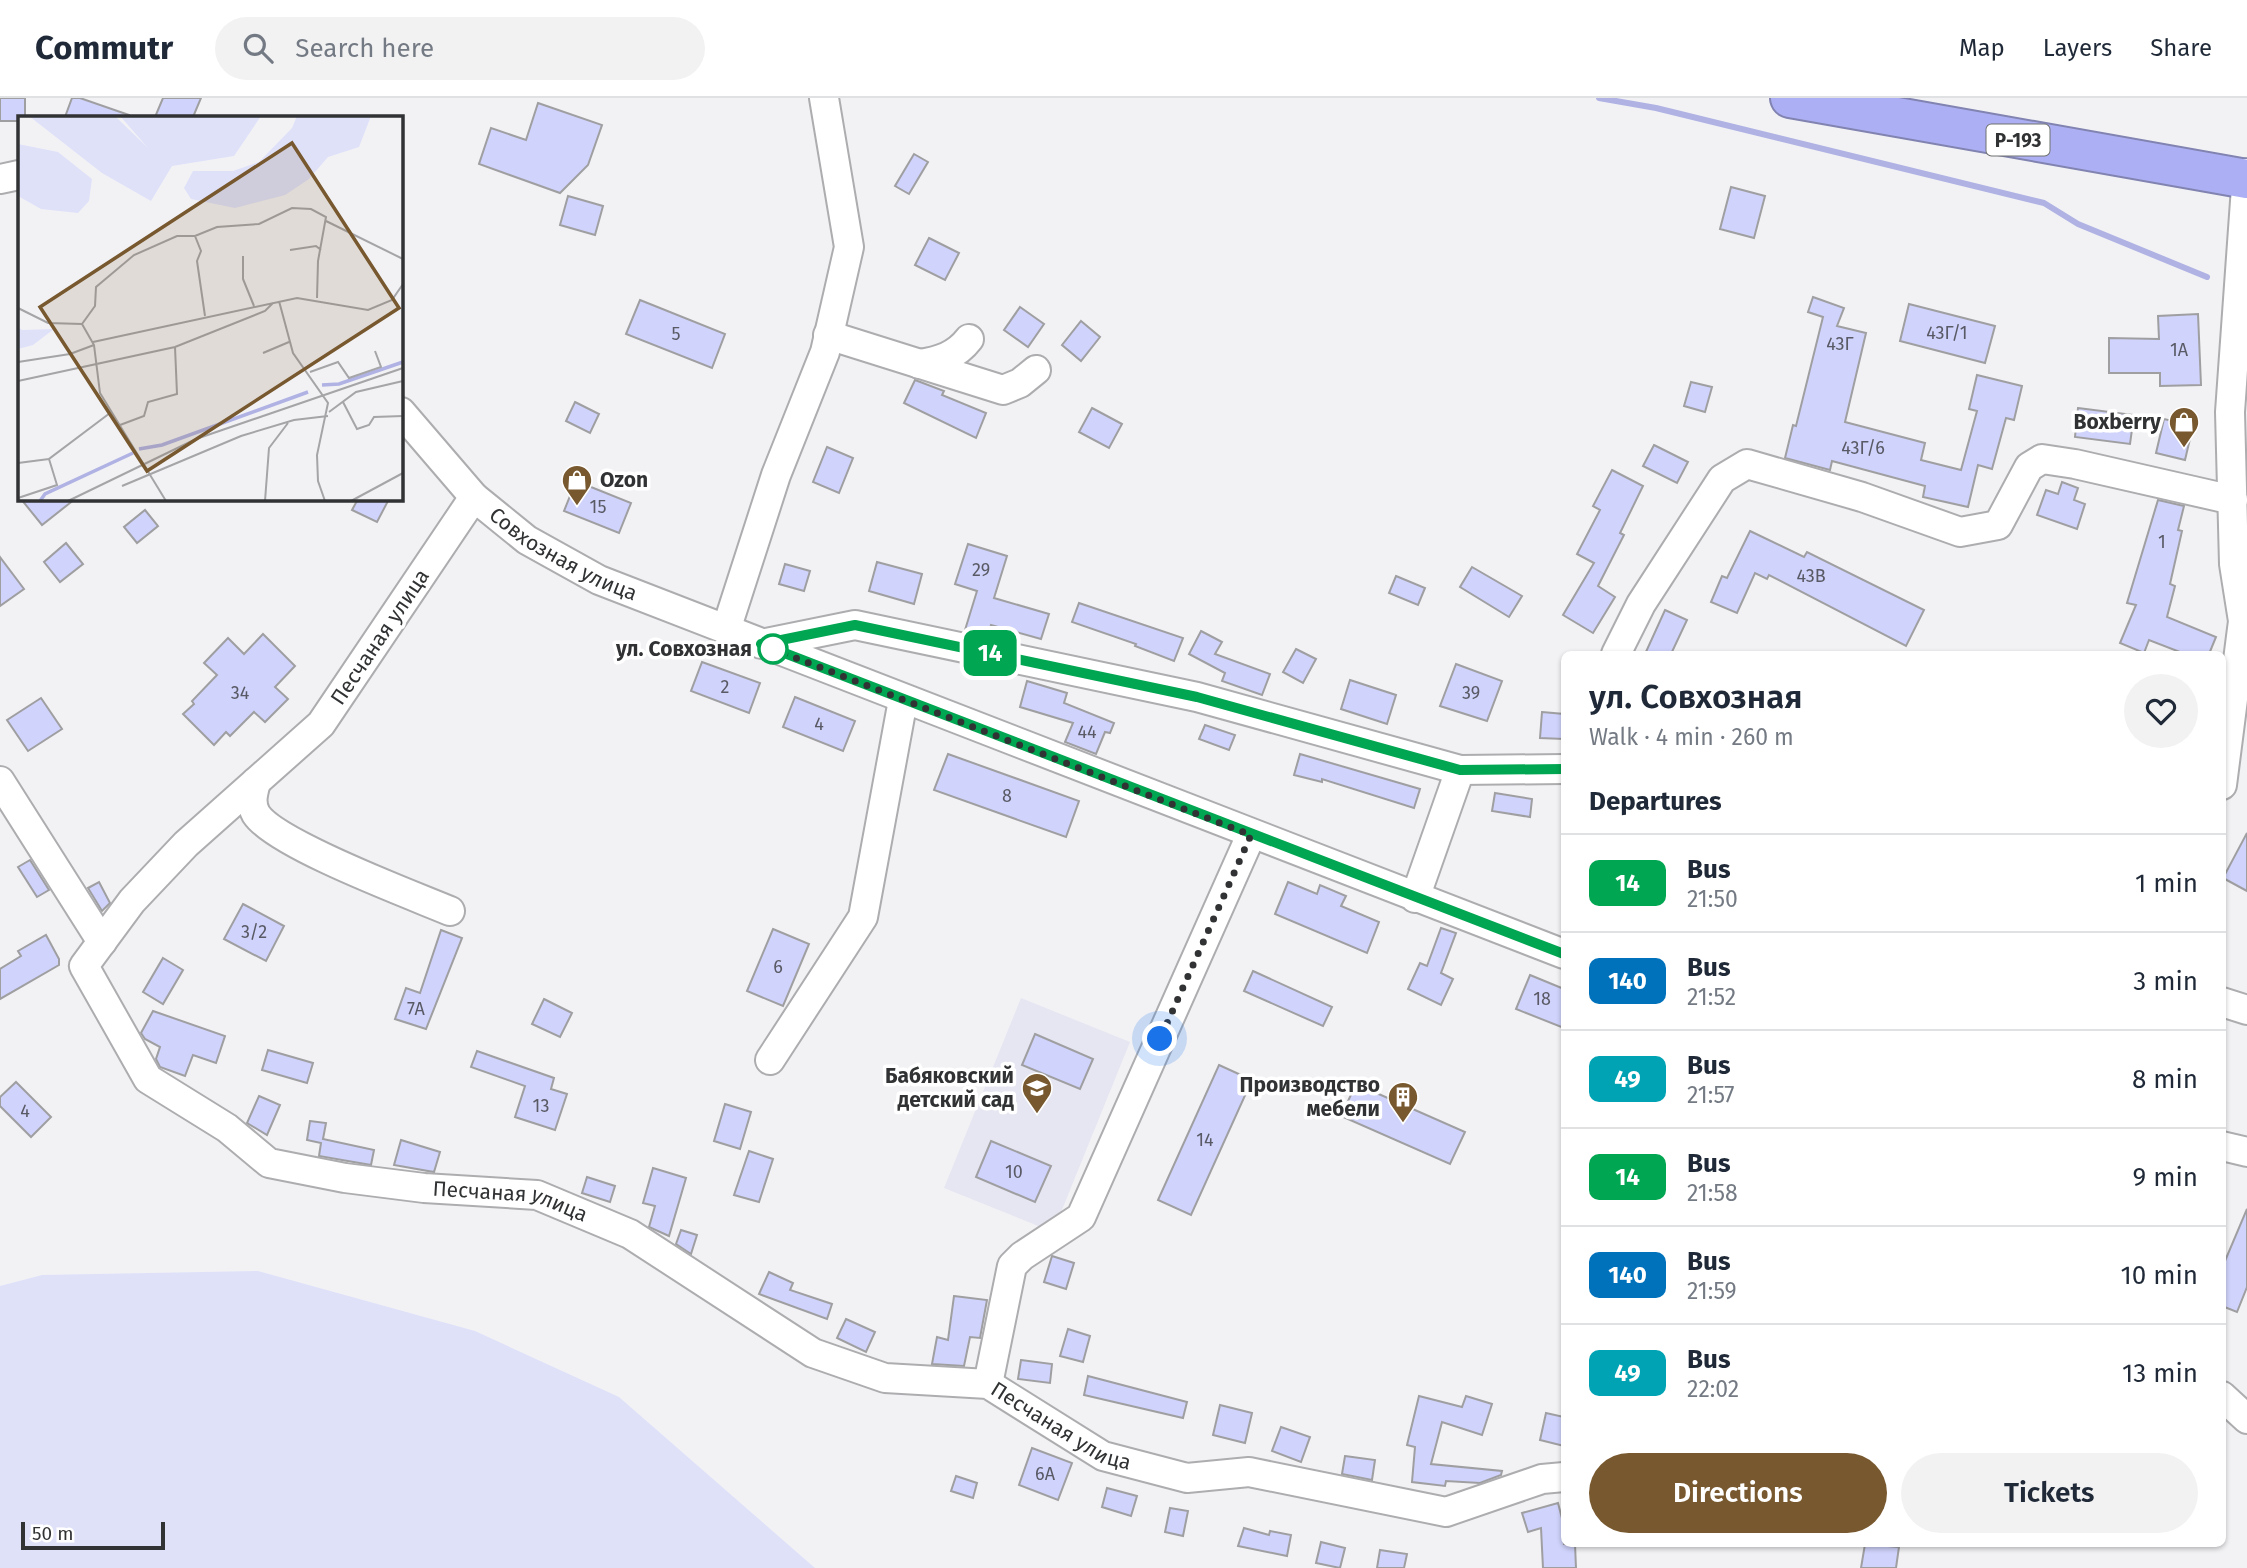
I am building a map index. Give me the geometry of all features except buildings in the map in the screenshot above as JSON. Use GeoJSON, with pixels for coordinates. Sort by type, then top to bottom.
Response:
{"type":"FeatureCollection","features":[{"type":"Feature","properties":{"kind":"highway","name":"Р-193"},"geometry":{"type":"LineString","coordinates":[[1790,98],[2247,179]]}},
{"type":"Feature","properties":{"kind":"street"},"geometry":{"type":"LineString","coordinates":[[726,630],[776,475],[828,335],[849,247],[824,98]]}},
{"type":"Feature","properties":{"kind":"street"},"geometry":{"type":"LineString","coordinates":[[2226,757],[2245,622],[2234,564],[2231,412],[2247,173]]}},
{"type":"Feature","properties":{"kind":"street"},"geometry":{"type":"LineString","coordinates":[[0,179],[18,175]]}},
{"type":"Feature","properties":{"kind":"street"},"geometry":{"type":"LineString","coordinates":[[828,335],[1003,390],[1020,383],[1036,370]]}},
{"type":"Feature","properties":{"kind":"street"},"geometry":{"type":"LineString","coordinates":[[919,364],[941,360],[962,348],[969,339]]}},
{"type":"Feature","properties":{"kind":"street","name":"Совхозная улица"},"geometry":{"type":"LineString","coordinates":[[402,413],[474,497],[527,540],[599,580],[1251,835],[1561,953]]}},
{"type":"Feature","properties":{"kind":"street"},"geometry":{"type":"LineString","coordinates":[[1618,651],[1641,604],[1722,479],[1747,464],[1862,496],[1960,532],[1998,525],[2029,467],[2042,459],[2234,500]]}},
{"type":"Feature","properties":{"kind":"street","name":"Песчаная улица"},"geometry":{"type":"LineString","coordinates":[[474,497],[321,724],[187,844],[131,901],[85,966],[148,1079],[227,1128],[269,1163],[345,1178],[424,1188],[537,1195],[630,1234],[813,1353],[885,1378],[989,1384],[1103,1456],[1187,1478],[1249,1472],[1446,1512],[1542,1479],[1561,1477]]}},
{"type":"Feature","properties":{"kind":"street"},"geometry":{"type":"LineString","coordinates":[[761,644],[855,625],[1197,697],[1460,770],[1561,768]]}},
{"type":"Feature","properties":{"kind":"street"},"geometry":{"type":"LineString","coordinates":[[770,1060],[863,917],[903,700]]}},
{"type":"Feature","properties":{"kind":"street"},"geometry":{"type":"LineString","coordinates":[[1415,898],[1460,770]]}},
{"type":"Feature","properties":{"kind":"street"},"geometry":{"type":"LineString","coordinates":[[0,781],[102,942]]}},
{"type":"Feature","properties":{"kind":"street"},"geometry":{"type":"LineString","coordinates":[[256,782],[251,799],[256,813],[267,825],[330,860],[450,911]]}},
{"type":"Feature","properties":{"kind":"street"},"geometry":{"type":"LineString","coordinates":[[989,1384],[1012,1266],[1022,1256],[1080,1217],[1251,835]]}},
{"type":"Feature","properties":{"kind":"street"},"geometry":{"type":"LineString","coordinates":[[2226,1003],[2247,1010]]}},
{"type":"Feature","properties":{"kind":"street"},"geometry":{"type":"LineString","coordinates":[[2226,1147],[2247,1152]]}},
{"type":"Feature","properties":{"kind":"street"},"geometry":{"type":"LineString","coordinates":[[2226,1400],[2247,1419]]}},
{"type":"Feature","properties":{"kind":"shaded area","name":"Бабяковский детский сад"},"geometry":{"type":"Polygon","coordinates":[[[1021,998],[1130,1042],[1053,1232],[944,1188],[1021,998]]]}},
{"type":"Feature","properties":{"kind":"shaded area"},"geometry":{"type":"Polygon","coordinates":[[[258,1271],[475,1331],[619,1397],[815,1568],[0,1568],[0,1286],[42,1275],[258,1271]]]}},
{"type":"Feature","properties":{"kind":"waterway"},"geometry":{"type":"LineString","coordinates":[[1599,98],[1656,108],[2044,203],[2078,224],[2207,277]]}},
{"type":"Feature","properties":{"kind":"bus line","name":"14"},"geometry":{"type":"LineString","coordinates":[[1561,769],[1460,770],[1197,697],[855,625],[761,644],[1561,953]]}},
{"type":"Feature","properties":{"kind":"place","name":"Boxberry"},"geometry":{"type":"Point","coordinates":[2184,449]}},
{"type":"Feature","properties":{"kind":"place","name":"Ozon"},"geometry":{"type":"Point","coordinates":[577,507]}},
{"type":"Feature","properties":{"kind":"place","name":"ул. Совхозная"},"geometry":{"type":"Point","coordinates":[773,649]}},
{"type":"Feature","properties":{"kind":"place","name":"Бабяковский детский сад"},"geometry":{"type":"Point","coordinates":[1037,1115]}},
{"type":"Feature","properties":{"kind":"place","name":"Производство мебели"},"geometry":{"type":"Point","coordinates":[1403,1124]}},
{"type":"Feature","properties":{"kind":"route"},"geometry":{"type":"LineString","coordinates":[[773,649],[1251,835],[1160,1039]]}}]}
